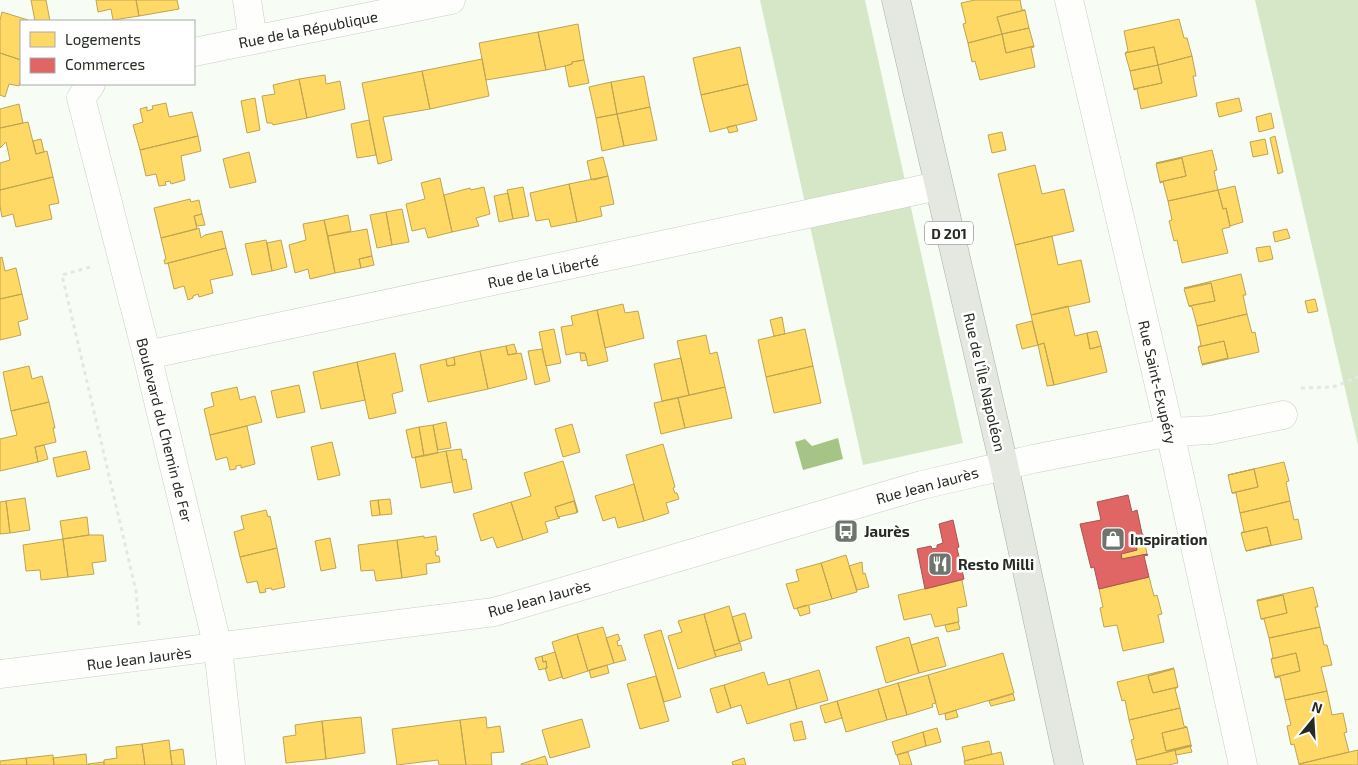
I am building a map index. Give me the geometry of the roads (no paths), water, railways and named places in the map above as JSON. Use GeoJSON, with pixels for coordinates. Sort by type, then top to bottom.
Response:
{"type":"FeatureCollection","features":[{"type":"Feature","properties":{"kind":"main road","name":"Rue de l'Île Napoléon"},"geometry":{"type":"LineString","coordinates":[[896,0],[1004,465],[1069,765]]}},
{"type":"Feature","properties":{"kind":"street"},"geometry":{"type":"LineString","coordinates":[[247,0],[253,40]]}},
{"type":"Feature","properties":{"kind":"street","name":"Rue de la République"},"geometry":{"type":"LineString","coordinates":[[195,52],[451,0]]}},
{"type":"Feature","properties":{"kind":"street","name":"Rue Saint-Exupéry"},"geometry":{"type":"LineString","coordinates":[[1069,0],[1170,432],[1243,765]]}},
{"type":"Feature","properties":{"kind":"street","name":"Boulevard du Chemin de Fer"},"geometry":{"type":"LineString","coordinates":[[86,91],[122,258],[218,648],[231,765]]}},
{"type":"Feature","properties":{"kind":"street","name":"Rue de la Liberté"},"geometry":{"type":"LineString","coordinates":[[147,355],[938,186]]}},
{"type":"Feature","properties":{"kind":"street","name":"Rue Jean Jaurès"},"geometry":{"type":"LineString","coordinates":[[0,674],[494,612],[922,485],[1004,465],[1170,432],[1210,430],[1283,415]]}},
{"type":"Feature","properties":{"kind":"place","name":"Jaurès"},"geometry":{"type":"Point","coordinates":[846,531]}},
{"type":"Feature","properties":{"kind":"place","name":"Inspiration"},"geometry":{"type":"Point","coordinates":[1113,539]}},
{"type":"Feature","properties":{"kind":"place","name":"Resto Milli"},"geometry":{"type":"Point","coordinates":[940,564]}}]}
